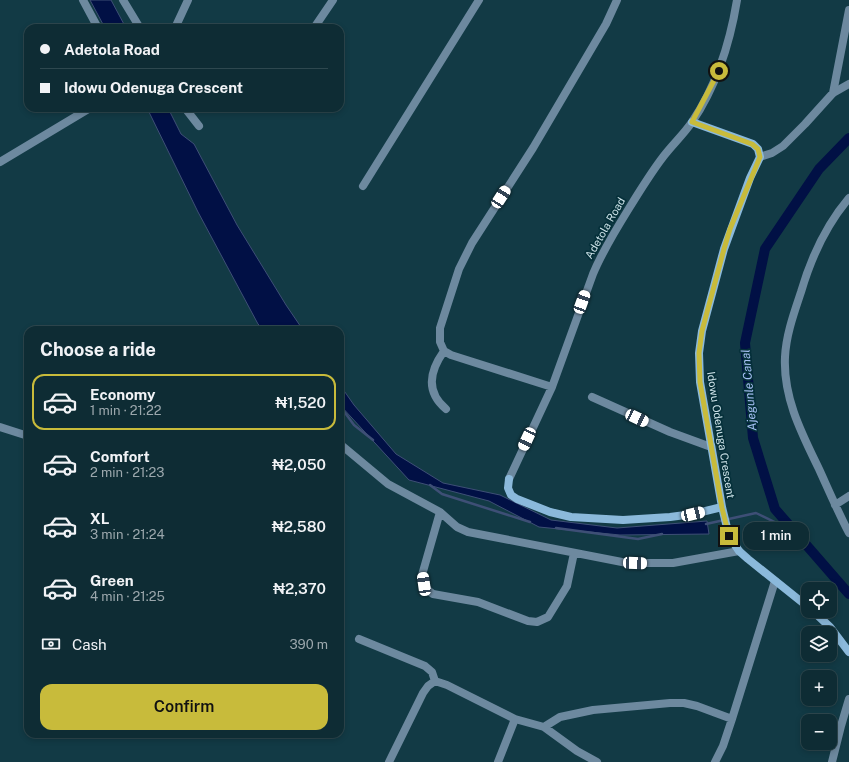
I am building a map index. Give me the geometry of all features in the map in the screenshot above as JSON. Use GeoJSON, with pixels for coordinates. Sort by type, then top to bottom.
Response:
{"type":"FeatureCollection","features":[{"type":"Feature","properties":{"kind":"street"},"geometry":{"type":"LineString","coordinates":[[83,0],[96,24]]}},
{"type":"Feature","properties":{"kind":"street"},"geometry":{"type":"LineString","coordinates":[[123,0],[138,24]]}},
{"type":"Feature","properties":{"kind":"street"},"geometry":{"type":"LineString","coordinates":[[177,24],[188,0]]}},
{"type":"Feature","properties":{"kind":"street"},"geometry":{"type":"LineString","coordinates":[[317,24],[333,0]]}},
{"type":"Feature","properties":{"kind":"street"},"geometry":{"type":"LineString","coordinates":[[363,186],[479,0]]}},
{"type":"Feature","properties":{"kind":"street"},"geometry":{"type":"LineString","coordinates":[[552,387],[451,355],[444,351],[440,342],[440,328],[459,269],[472,243],[533,148],[602,31],[616,0]]}},
{"type":"Feature","properties":{"kind":"street","name":"Adetola Road"},"geometry":{"type":"LineString","coordinates":[[722,508],[693,514],[623,520],[572,517],[550,512],[517,499],[511,495],[508,488],[509,479],[552,387],[600,257],[644,184],[663,157],[692,122],[714,82],[731,35],[737,0]]}},
{"type":"Feature","properties":{"kind":"street"},"geometry":{"type":"LineString","coordinates":[[833,93],[849,10]]}},
{"type":"Feature","properties":{"kind":"street"},"geometry":{"type":"LineString","coordinates":[[692,122],[752,144],[758,149],[760,157],[783,146],[833,93],[849,84]]}},
{"type":"Feature","properties":{"kind":"street"},"geometry":{"type":"LineString","coordinates":[[0,162],[83,112]]}},
{"type":"Feature","properties":{"kind":"street"},"geometry":{"type":"LineString","coordinates":[[187,112],[199,126]]}},
{"type":"Feature","properties":{"kind":"street","name":"Idowu Odenuga Crescent"},"geometry":{"type":"LineString","coordinates":[[760,157],[730,229],[702,331],[699,353],[700,382],[722,508],[729,536],[739,551],[801,601]]}},
{"type":"Feature","properties":{"kind":"street"},"geometry":{"type":"LineString","coordinates":[[849,198],[838,211],[826,232],[807,272],[789,330],[785,356],[785,376],[789,398],[796,420],[849,533]]}},
{"type":"Feature","properties":{"kind":"street"},"geometry":{"type":"LineString","coordinates":[[444,351],[433,368],[432,377],[435,398],[446,409]]}},
{"type":"Feature","properties":{"kind":"street"},"geometry":{"type":"LineString","coordinates":[[592,397],[664,430],[711,447]]}},
{"type":"Feature","properties":{"kind":"street"},"geometry":{"type":"LineString","coordinates":[[0,427],[24,435]]}},
{"type":"Feature","properties":{"kind":"street"},"geometry":{"type":"LineString","coordinates":[[344,447],[388,484],[440,512],[457,527],[468,532],[627,563],[673,563],[739,551]]}},
{"type":"Feature","properties":{"kind":"street"},"geometry":{"type":"LineString","coordinates":[[835,505],[849,496]]}},
{"type":"Feature","properties":{"kind":"street"},"geometry":{"type":"LineString","coordinates":[[440,512],[422,575],[427,590],[433,594],[478,602],[528,621],[537,622],[548,617],[567,586],[574,553]]}},
{"type":"Feature","properties":{"kind":"street"},"geometry":{"type":"LineString","coordinates":[[715,762],[732,719],[775,581]]}},
{"type":"Feature","properties":{"kind":"street"},"geometry":{"type":"LineString","coordinates":[[820,618],[830,627],[849,652]]}},
{"type":"Feature","properties":{"kind":"street"},"geometry":{"type":"LineString","coordinates":[[359,639],[425,666],[432,672],[436,681],[515,719],[544,727],[577,751],[597,762]]}},
{"type":"Feature","properties":{"kind":"street"},"geometry":{"type":"LineString","coordinates":[[389,762],[423,693],[428,686],[436,681]]}},
{"type":"Feature","properties":{"kind":"street"},"geometry":{"type":"LineString","coordinates":[[832,762],[849,699]]}},
{"type":"Feature","properties":{"kind":"street"},"geometry":{"type":"LineString","coordinates":[[544,727],[560,718],[593,710],[670,703],[684,703],[697,706],[732,719]]}},
{"type":"Feature","properties":{"kind":"street"},"geometry":{"type":"LineString","coordinates":[[498,762],[515,719]]}},
{"type":"Feature","properties":{"kind":"shaded area"},"geometry":{"type":"Polygon","coordinates":[[[90,0],[111,0],[124,24],[103,24],[90,0]]]}},
{"type":"Feature","properties":{"kind":"shaded area"},"geometry":{"type":"Polygon","coordinates":[[[149,112],[170,112],[181,134],[194,144],[237,225],[300,326],[260,326],[258,324],[198,212],[149,112]]]}},
{"type":"Feature","properties":{"kind":"shaded area"},"geometry":{"type":"Polygon","coordinates":[[[344,391],[354,405],[396,454],[443,483],[500,495],[551,520],[617,528],[707,521],[709,534],[620,535],[539,527],[489,501],[409,480],[344,409],[344,391]]]}},
{"type":"Feature","properties":{"kind":"waterway","name":"Ajegunle Canal"},"geometry":{"type":"LineString","coordinates":[[849,138],[819,169],[765,249],[745,343],[753,438],[775,509],[849,594]]}},
{"type":"Feature","properties":{"kind":"waterway"},"geometry":{"type":"LineString","coordinates":[[344,411],[354,425],[373,440]]}},
{"type":"Feature","properties":{"kind":"waterway"},"geometry":{"type":"LineString","coordinates":[[430,485],[442,494],[530,522]]}},
{"type":"Feature","properties":{"kind":"waterway"},"geometry":{"type":"LineString","coordinates":[[706,524],[756,513],[795,532]]}},
{"type":"Feature","properties":{"kind":"waterway"},"geometry":{"type":"LineString","coordinates":[[556,528],[638,539],[662,534]]}},
{"type":"Feature","properties":{"kind":"route"},"geometry":{"type":"LineString","coordinates":[[719,71],[692,122],[752,144],[758,149],[760,157],[730,229],[702,331],[699,353],[700,382],[722,508],[729,536]]}}]}
